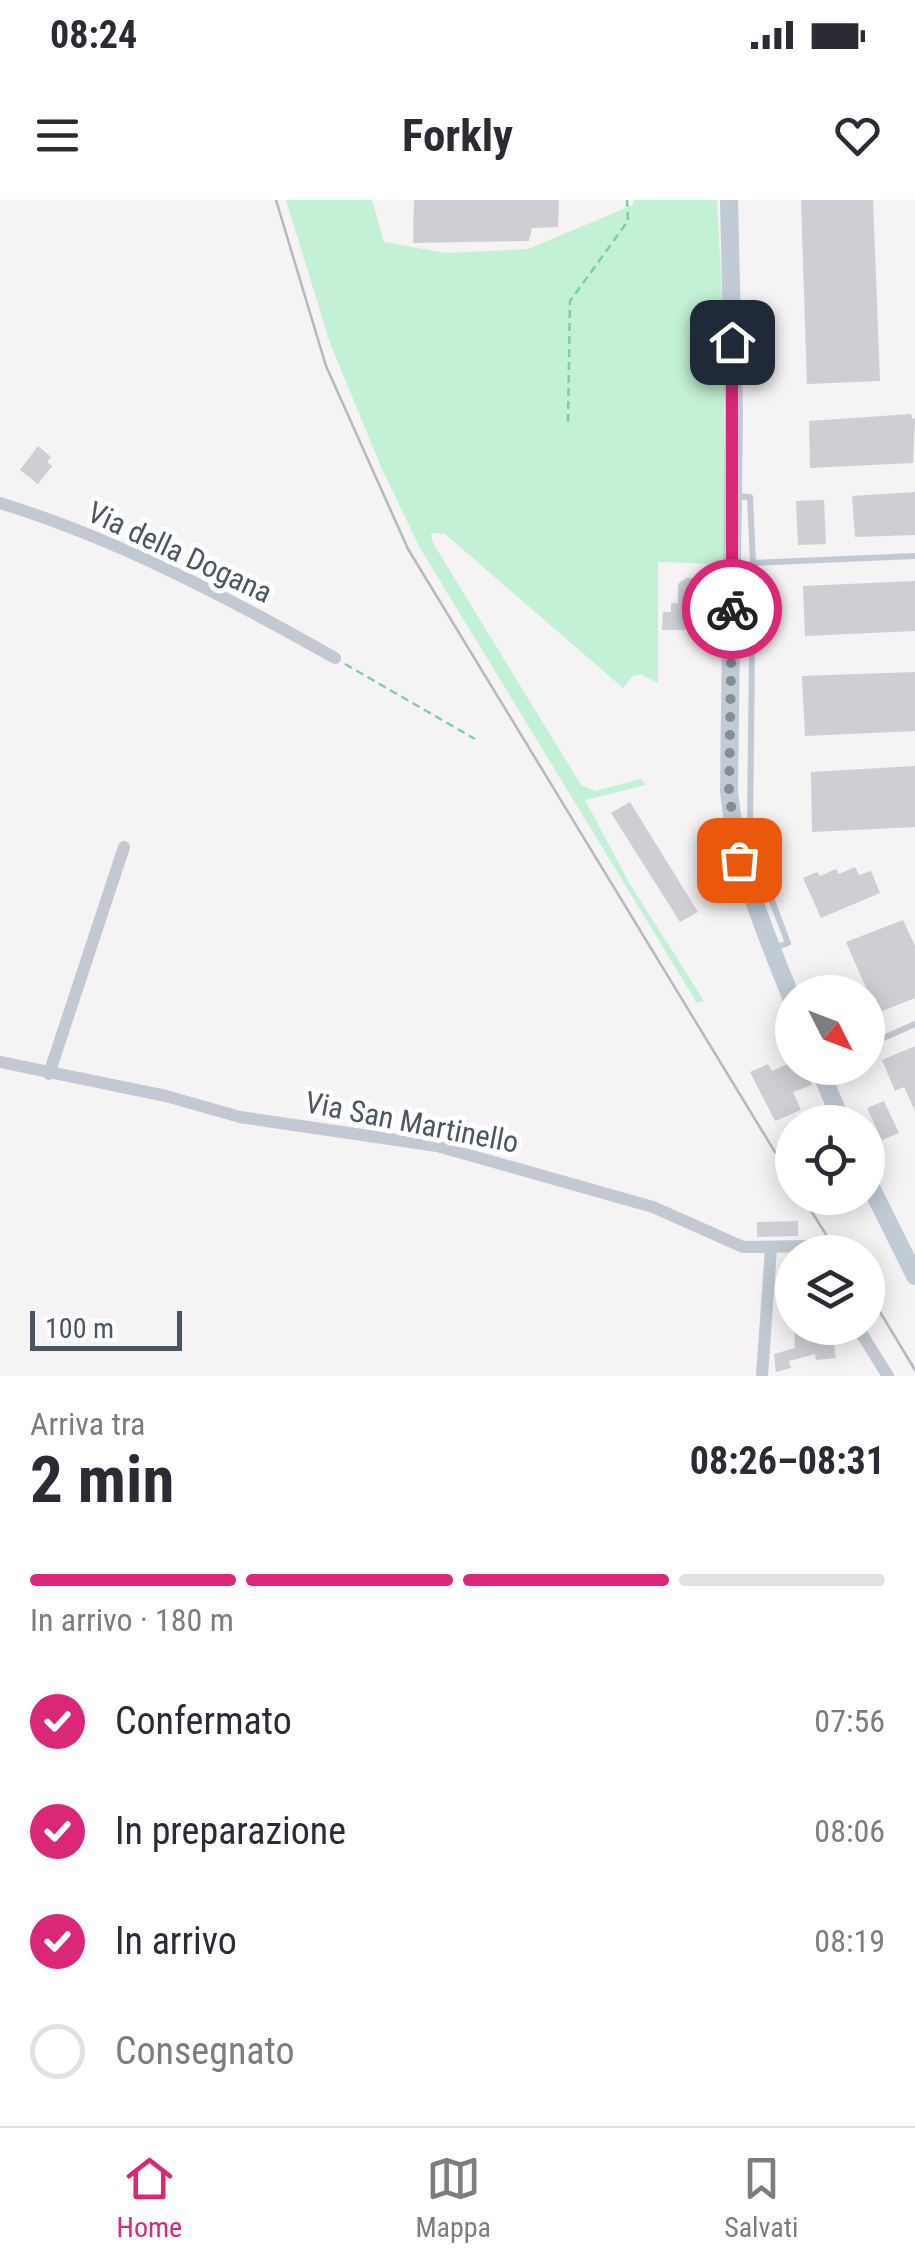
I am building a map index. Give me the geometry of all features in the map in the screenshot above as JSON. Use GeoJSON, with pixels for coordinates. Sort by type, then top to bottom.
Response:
{"type":"FeatureCollection","features":[{"type":"Feature","properties":{"kind":"main road"},"geometry":{"type":"LineString","coordinates":[[729,200],[734,496],[728,739],[733,831],[744,875],[782,975]]}},
{"type":"Feature","properties":{"kind":"main road"},"geometry":{"type":"LineString","coordinates":[[885,1215],[913,1270]]}},
{"type":"Feature","properties":{"kind":"street","name":"Via della Dogana"},"geometry":{"type":"LineString","coordinates":[[0,503],[144,560],[335,658]]}},
{"type":"Feature","properties":{"kind":"street"},"geometry":{"type":"LineString","coordinates":[[49,1074],[124,847]]}},
{"type":"Feature","properties":{"kind":"street","name":"Via San Martinello"},"geometry":{"type":"LineString","coordinates":[[0,1062],[166,1096],[240,1117],[437,1146],[652,1207],[738,1246],[775,1248]]}},
{"type":"Feature","properties":{"kind":"street"},"geometry":{"type":"LineString","coordinates":[[762,1376],[771,1248]]}},
{"type":"Feature","properties":{"kind":"street"},"geometry":{"type":"LineString","coordinates":[[869,1345],[888,1376]]}},
{"type":"Feature","properties":{"kind":"lane"},"geometry":{"type":"LineString","coordinates":[[734,496],[750,497],[750,826],[764,880],[788,943],[772,949]]}},
{"type":"Feature","properties":{"kind":"lane"},"geometry":{"type":"LineString","coordinates":[[753,564],[915,556]]}},
{"type":"Feature","properties":{"kind":"lane"},"geometry":{"type":"LineString","coordinates":[[885,1037],[915,1024]]}},
{"type":"Feature","properties":{"kind":"path"},"geometry":{"type":"LineString","coordinates":[[568,422],[570,301],[628,221],[627,200]]}},
{"type":"Feature","properties":{"kind":"path"},"geometry":{"type":"LineString","coordinates":[[335,658],[475,739]]}},
{"type":"Feature","properties":{"kind":"green space"},"geometry":{"type":"Polygon","coordinates":[[[286,200],[372,200],[384,242],[446,253],[528,249],[633,205],[633,200],[717,200],[724,334],[725,564],[658,562],[658,683],[640,674],[623,688],[445,534],[431,533],[433,543],[581,785],[595,791],[641,779],[646,785],[585,800],[630,884],[704,1001],[697,1003],[420,548],[381,467],[330,343],[286,200]]]}},
{"type":"Feature","properties":{"kind":"building"},"geometry":{"type":"Polygon","coordinates":[[[414,200],[559,200],[558,227],[532,228],[529,241],[413,243],[414,200]]]}},
{"type":"Feature","properties":{"kind":"building"},"geometry":{"type":"Polygon","coordinates":[[[801,200],[873,200],[880,381],[807,384],[801,200]]]}},
{"type":"Feature","properties":{"kind":"building"},"geometry":{"type":"Polygon","coordinates":[[[911,414],[915,418],[913,463],[810,468],[809,421],[911,414]]]}},
{"type":"Feature","properties":{"kind":"building"},"geometry":{"type":"Polygon","coordinates":[[[38,446],[51,457],[47,462],[52,466],[38,484],[20,470],[38,446]]]}},
{"type":"Feature","properties":{"kind":"building"},"geometry":{"type":"Polygon","coordinates":[[[915,492],[915,535],[855,537],[852,496],[915,492]]]}},
{"type":"Feature","properties":{"kind":"building"},"geometry":{"type":"Polygon","coordinates":[[[824,500],[826,544],[798,545],[796,501],[824,500]]]}},
{"type":"Feature","properties":{"kind":"building"},"geometry":{"type":"Polygon","coordinates":[[[686,578],[698,578],[698,616],[702,617],[702,625],[662,630],[663,612],[671,612],[671,603],[678,603],[678,584],[686,578]]]}},
{"type":"Feature","properties":{"kind":"building"},"geometry":{"type":"Polygon","coordinates":[[[915,581],[915,631],[805,636],[803,586],[915,581]]]}},
{"type":"Feature","properties":{"kind":"building"},"geometry":{"type":"Polygon","coordinates":[[[915,672],[915,731],[805,736],[802,676],[915,672]]]}},
{"type":"Feature","properties":{"kind":"building"},"geometry":{"type":"Polygon","coordinates":[[[915,766],[915,827],[812,832],[811,772],[915,766]]]}},
{"type":"Feature","properties":{"kind":"building"},"geometry":{"type":"Polygon","coordinates":[[[630,802],[698,912],[680,922],[611,813],[630,802]]]}},
{"type":"Feature","properties":{"kind":"building"},"geometry":{"type":"Polygon","coordinates":[[[855,867],[859,875],[871,871],[880,893],[821,918],[803,878],[836,869],[839,874],[855,867]]]}},
{"type":"Feature","properties":{"kind":"building"},"geometry":{"type":"Polygon","coordinates":[[[903,920],[915,946],[915,998],[885,1010],[885,975],[860,975],[846,942],[903,920]]]}},
{"type":"Feature","properties":{"kind":"building"},"geometry":{"type":"Polygon","coordinates":[[[915,1046],[915,1111],[904,1087],[895,1091],[885,1059],[915,1046]]]}},
{"type":"Feature","properties":{"kind":"building"},"geometry":{"type":"Polygon","coordinates":[[[768,1064],[775,1070],[775,1085],[812,1085],[793,1092],[799,1105],[775,1105],[775,1121],[750,1072],[768,1064]]]}},
{"type":"Feature","properties":{"kind":"building"},"geometry":{"type":"Polygon","coordinates":[[[884,1101],[899,1133],[885,1139],[885,1105],[874,1105],[884,1101]]]}},
{"type":"Feature","properties":{"kind":"building"},"geometry":{"type":"Polygon","coordinates":[[[798,1221],[798,1235],[757,1237],[757,1222],[798,1221]]]}},
{"type":"Feature","properties":{"kind":"building"},"geometry":{"type":"Polygon","coordinates":[[[795,1345],[834,1345],[836,1358],[816,1360],[815,1354],[789,1361],[791,1368],[776,1372],[774,1354],[795,1345]]]}},
{"type":"Feature","properties":{"kind":"railway"},"geometry":{"type":"LineString","coordinates":[[276,200],[326,366],[408,549],[775,1152]]}},
{"type":"Feature","properties":{"kind":"railway"},"geometry":{"type":"LineString","coordinates":[[814,1215],[826,1235]]}},
{"type":"Feature","properties":{"kind":"railway"},"geometry":{"type":"LineString","coordinates":[[885,1320],[915,1370]]}},
{"type":"Feature","properties":{"kind":"way so far"},"geometry":{"type":"LineString","coordinates":[[732,609],[729,792],[739,860]]}},
{"type":"Feature","properties":{"kind":"route"},"geometry":{"type":"LineString","coordinates":[[732,342],[732,609]]}}]}
